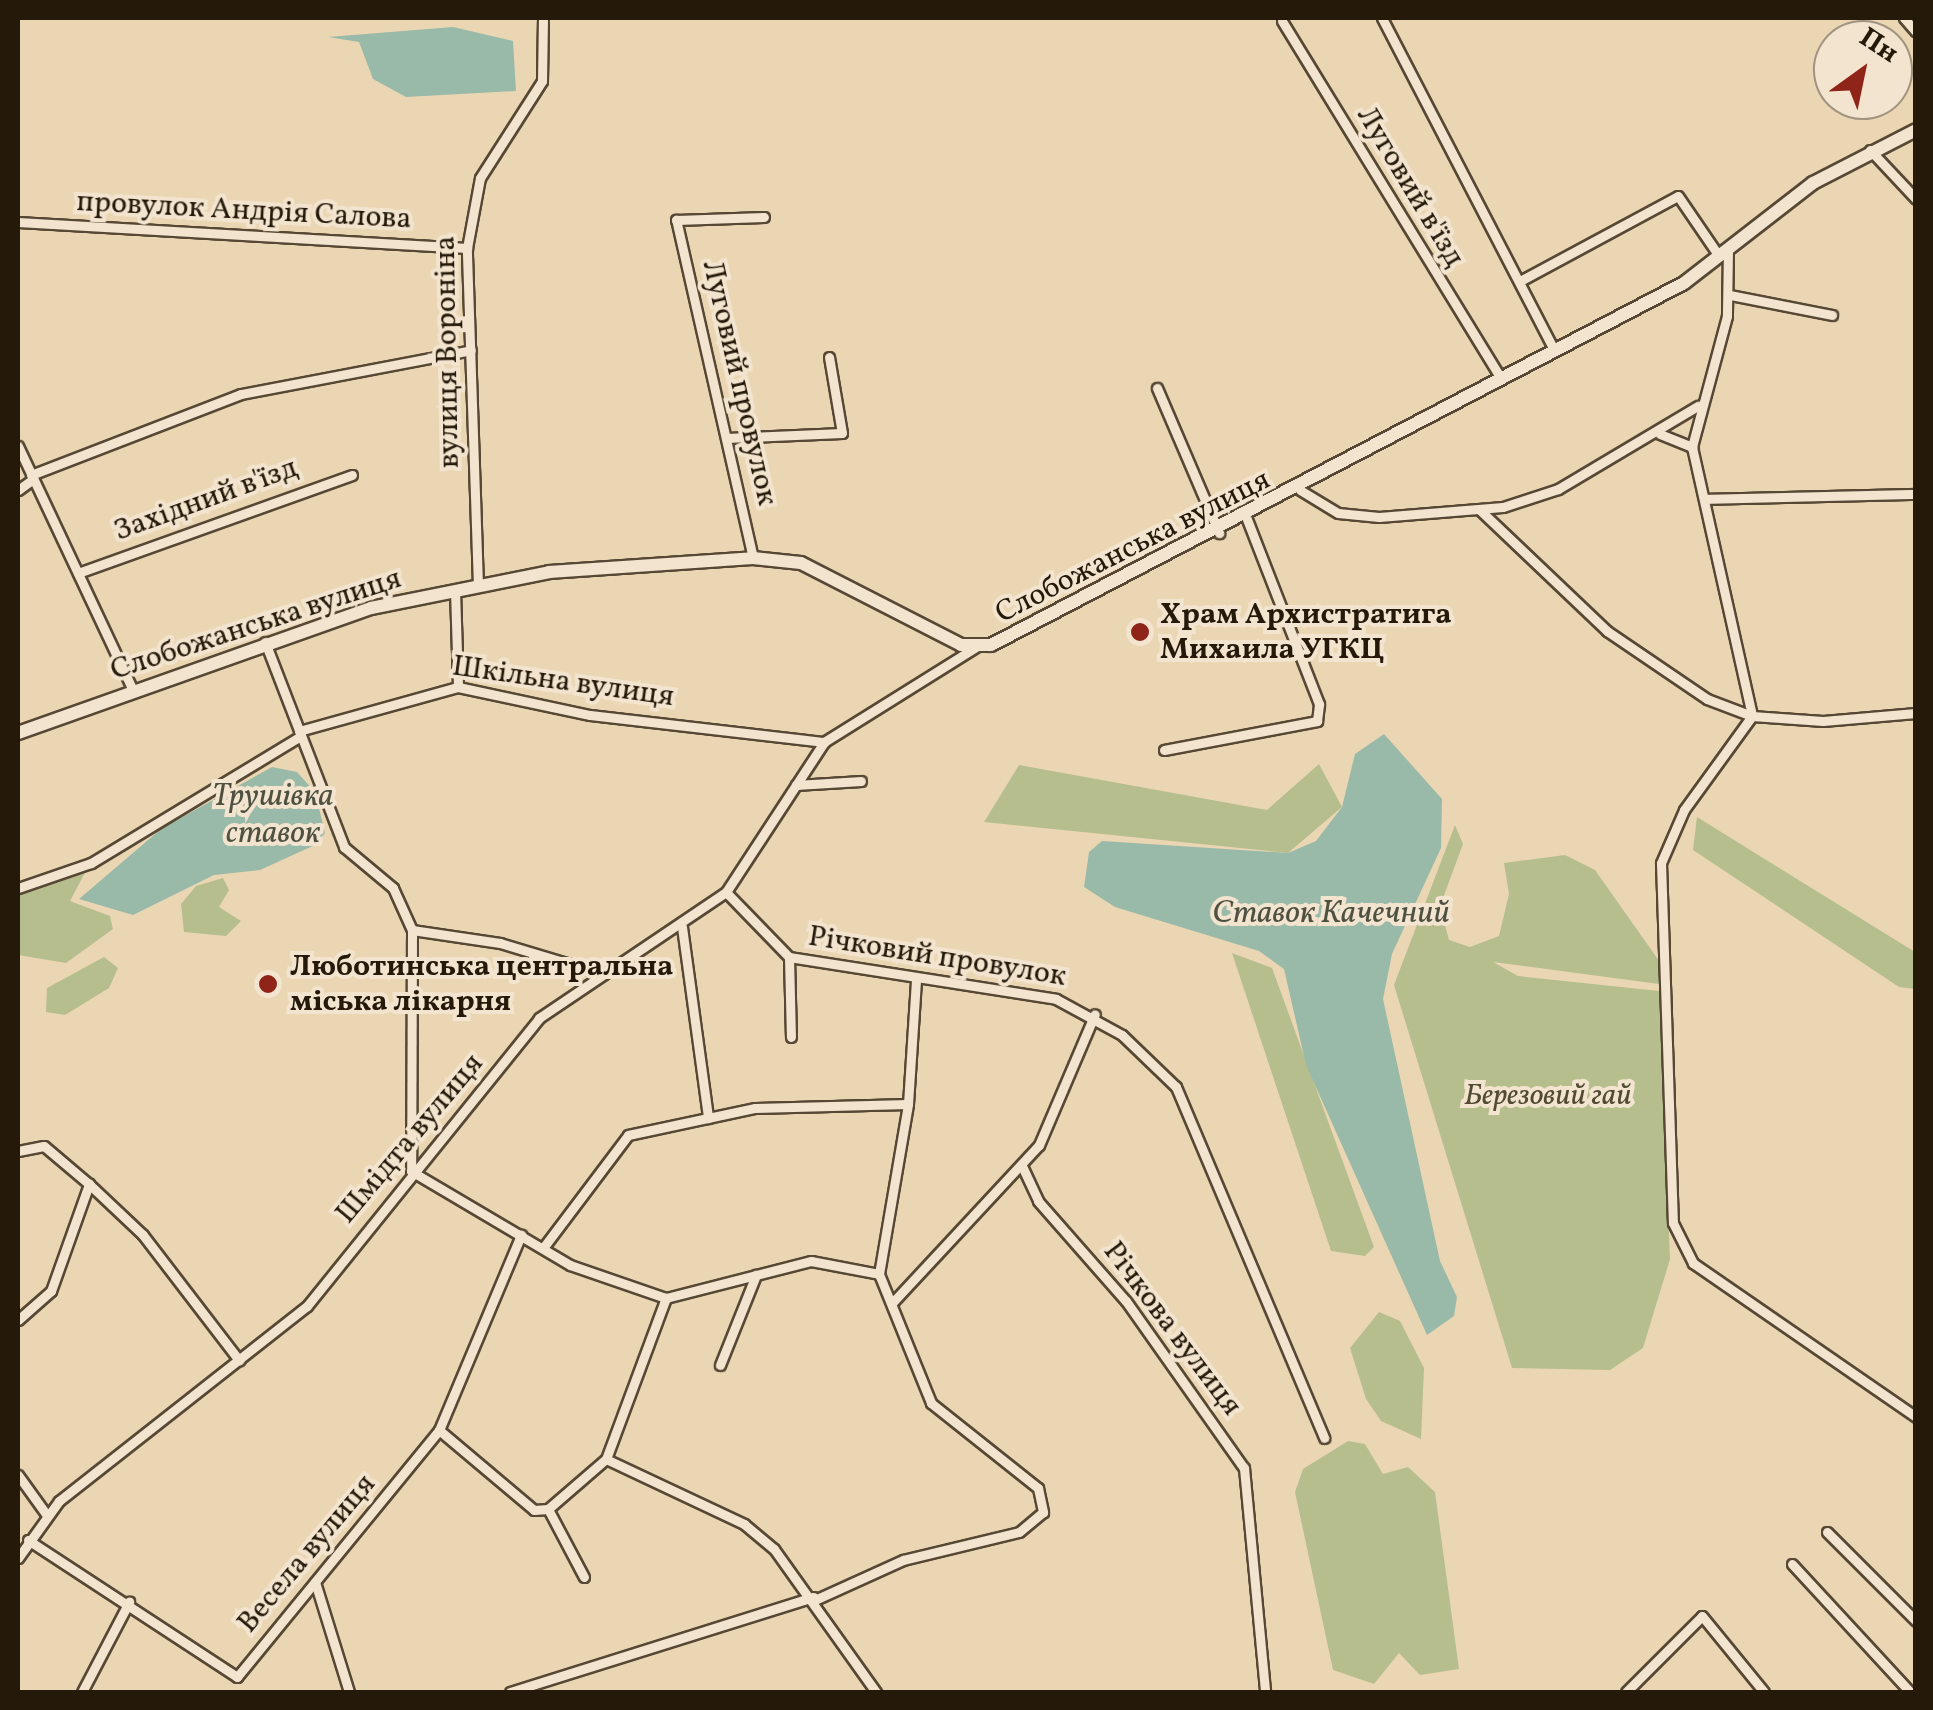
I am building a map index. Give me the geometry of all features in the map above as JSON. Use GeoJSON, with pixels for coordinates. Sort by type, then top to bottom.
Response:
{"type":"FeatureCollection","features":[{"type":"Feature","properties":{"kind":"street","name":"вулиця Вороніна"},"geometry":{"type":"LineString","coordinates":[[478,586],[467,248],[480,178],[542,81],[543,18]]}},
{"type":"Feature","properties":{"kind":"street"},"geometry":{"type":"LineString","coordinates":[[1382,18],[1554,350]]}},
{"type":"Feature","properties":{"kind":"street"},"geometry":{"type":"LineString","coordinates":[[1904,18],[1916,32]]}},
{"type":"Feature","properties":{"kind":"street","name":"Луговий в'їзд"},"geometry":{"type":"LineString","coordinates":[[1282,21],[1500,377]]}},
{"type":"Feature","properties":{"kind":"street","name":"Слобожанська вулиця"},"geometry":{"type":"LineString","coordinates":[[18,733],[264,642],[455,590],[754,558],[829,574],[976,648],[1219,533],[1300,490],[1724,252],[1870,150],[1916,130]]}},
{"type":"Feature","properties":{"kind":"street"},"geometry":{"type":"LineString","coordinates":[[1870,150],[1916,200]]}},
{"type":"Feature","properties":{"kind":"street"},"geometry":{"type":"LineString","coordinates":[[1520,281],[1678,196],[1724,252],[1730,295],[1698,406],[1692,448],[1752,716],[1684,810],[1661,863],[1676,1238],[1693,1263],[1916,1418]]}},
{"type":"Feature","properties":{"kind":"street","name":"Луговий провулок"},"geometry":{"type":"LineString","coordinates":[[754,558],[676,220],[764,217]]}},
{"type":"Feature","properties":{"kind":"street","name":"провулок Андрія Салова"},"geometry":{"type":"LineString","coordinates":[[18,222],[467,248]]}},
{"type":"Feature","properties":{"kind":"street"},"geometry":{"type":"LineString","coordinates":[[1730,295],[1832,316]]}},
{"type":"Feature","properties":{"kind":"street"},"geometry":{"type":"LineString","coordinates":[[18,490],[32,477],[241,394],[471,350]]}},
{"type":"Feature","properties":{"kind":"street"},"geometry":{"type":"LineString","coordinates":[[726,438],[842,433],[829,357]]}},
{"type":"Feature","properties":{"kind":"street"},"geometry":{"type":"LineString","coordinates":[[1157,388],[1219,533]]}},
{"type":"Feature","properties":{"kind":"street"},"geometry":{"type":"LineString","coordinates":[[1300,490],[1338,513],[1481,511],[1558,489],[1657,435],[1698,406]]}},
{"type":"Feature","properties":{"kind":"street"},"geometry":{"type":"LineString","coordinates":[[1657,435],[1673,433],[1692,448]]}},
{"type":"Feature","properties":{"kind":"street"},"geometry":{"type":"LineString","coordinates":[[18,446],[133,690]]}},
{"type":"Feature","properties":{"kind":"street","name":"Західний в'їзд"},"geometry":{"type":"LineString","coordinates":[[78,573],[352,475]]}},
{"type":"Feature","properties":{"kind":"street"},"geometry":{"type":"LineString","coordinates":[[1706,499],[1916,494]]}},
{"type":"Feature","properties":{"kind":"street"},"geometry":{"type":"LineString","coordinates":[[1481,511],[1607,631],[1669,677],[1752,716],[1916,713]]}},
{"type":"Feature","properties":{"kind":"street"},"geometry":{"type":"LineString","coordinates":[[1164,750],[1316,721],[1318,712],[1246,519]]}},
{"type":"Feature","properties":{"kind":"street"},"geometry":{"type":"LineString","coordinates":[[455,590],[458,687]]}},
{"type":"Feature","properties":{"kind":"street"},"geometry":{"type":"LineString","coordinates":[[264,642],[344,847],[392,888],[412,930],[412,1171],[543,1248],[666,1298],[810,1261],[879,1274]]}},
{"type":"Feature","properties":{"kind":"street","name":"Шмідта вулиця"},"geometry":{"type":"LineString","coordinates":[[18,1558],[46,1514],[307,1306],[539,1018],[596,972],[682,927],[726,892],[824,742],[976,648]]}},
{"type":"Feature","properties":{"kind":"street","name":"Шкільна вулиця"},"geometry":{"type":"LineString","coordinates":[[18,888],[91,863],[300,734],[458,687],[590,714],[824,742]]}},
{"type":"Feature","properties":{"kind":"street"},"geometry":{"type":"LineString","coordinates":[[796,786],[862,781]]}},
{"type":"Feature","properties":{"kind":"street","name":"Річковий провулок"},"geometry":{"type":"LineString","coordinates":[[726,892],[788,958],[1032,994],[1094,1014],[1176,1087],[1324,1438]]}},
{"type":"Feature","properties":{"kind":"street"},"geometry":{"type":"LineString","coordinates":[[682,927],[708,1118]]}},
{"type":"Feature","properties":{"kind":"street"},"geometry":{"type":"LineString","coordinates":[[412,930],[500,942],[596,972]]}},
{"type":"Feature","properties":{"kind":"street"},"geometry":{"type":"LineString","coordinates":[[788,958],[791,1037]]}},
{"type":"Feature","properties":{"kind":"street"},"geometry":{"type":"LineString","coordinates":[[510,1692],[814,1598],[903,1560],[1029,1528],[1042,1512],[1038,1488],[931,1402],[879,1274],[908,1104],[916,979]]}},
{"type":"Feature","properties":{"kind":"street"},"geometry":{"type":"LineString","coordinates":[[893,1302],[1022,1166],[1048,1132],[1094,1014]]}},
{"type":"Feature","properties":{"kind":"street"},"geometry":{"type":"LineString","coordinates":[[543,1248],[628,1135],[708,1118],[908,1104]]}},
{"type":"Feature","properties":{"kind":"street"},"geometry":{"type":"LineString","coordinates":[[18,1151],[44,1146],[90,1184],[143,1235],[239,1360]]}},
{"type":"Feature","properties":{"kind":"street","name":"Річкова вулиця"},"geometry":{"type":"LineString","coordinates":[[1022,1166],[1038,1201],[1126,1301],[1244,1468],[1244,1534],[1265,1692]]}},
{"type":"Feature","properties":{"kind":"street"},"geometry":{"type":"LineString","coordinates":[[18,1320],[52,1291],[90,1184]]}},
{"type":"Feature","properties":{"kind":"street","name":"Весела вулиця"},"geometry":{"type":"LineString","coordinates":[[28,1540],[129,1602],[237,1678],[439,1430],[521,1235]]}},
{"type":"Feature","properties":{"kind":"street"},"geometry":{"type":"LineString","coordinates":[[720,1365],[756,1275]]}},
{"type":"Feature","properties":{"kind":"street"},"geometry":{"type":"LineString","coordinates":[[439,1430],[534,1510],[548,1509],[606,1458],[666,1298]]}},
{"type":"Feature","properties":{"kind":"street"},"geometry":{"type":"LineString","coordinates":[[606,1458],[744,1524],[814,1598],[876,1692]]}},
{"type":"Feature","properties":{"kind":"street"},"geometry":{"type":"LineString","coordinates":[[18,1475],[46,1514]]}},
{"type":"Feature","properties":{"kind":"street"},"geometry":{"type":"LineString","coordinates":[[548,1509],[584,1577]]}},
{"type":"Feature","properties":{"kind":"street"},"geometry":{"type":"LineString","coordinates":[[1827,1532],[1916,1620]]}},
{"type":"Feature","properties":{"kind":"street"},"geometry":{"type":"LineString","coordinates":[[1792,1564],[1910,1692]]}},
{"type":"Feature","properties":{"kind":"street"},"geometry":{"type":"LineString","coordinates":[[315,1582],[349,1692]]}},
{"type":"Feature","properties":{"kind":"street"},"geometry":{"type":"LineString","coordinates":[[82,1692],[129,1602]]}},
{"type":"Feature","properties":{"kind":"street"},"geometry":{"type":"LineString","coordinates":[[1626,1692],[1702,1616],[1764,1692]]}},
{"type":"Feature","properties":{"kind":"green space"},"geometry":{"type":"Polygon","coordinates":[[[1319,764],[1342,807],[1288,853],[984,822],[1019,765],[1267,810],[1319,764]]]}},
{"type":"Feature","properties":{"kind":"green space"},"geometry":{"type":"Polygon","coordinates":[[[1697,817],[1915,952],[1915,989],[1899,987],[1693,850],[1697,817]]]}},
{"type":"Feature","properties":{"kind":"green space","name":"Березовий гай"},"geometry":{"type":"Polygon","coordinates":[[[1455,825],[1463,844],[1440,906],[1449,940],[1470,947],[1499,936],[1509,894],[1504,863],[1565,855],[1595,870],[1662,965],[1659,984],[1493,962],[1518,976],[1659,991],[1670,1259],[1643,1348],[1610,1370],[1512,1368],[1394,985],[1455,825]]]}},
{"type":"Feature","properties":{"kind":"green space"},"geometry":{"type":"Polygon","coordinates":[[[81,862],[87,869],[70,901],[110,916],[113,929],[66,963],[18,955],[18,891],[81,862]]]}},
{"type":"Feature","properties":{"kind":"green space"},"geometry":{"type":"Polygon","coordinates":[[[223,878],[229,890],[219,907],[241,921],[226,936],[184,932],[181,904],[196,886],[223,878]]]}},
{"type":"Feature","properties":{"kind":"green space"},"geometry":{"type":"Polygon","coordinates":[[[1232,953],[1272,968],[1374,1247],[1365,1256],[1331,1251],[1232,953]]]}},
{"type":"Feature","properties":{"kind":"green space"},"geometry":{"type":"Polygon","coordinates":[[[104,957],[118,968],[109,988],[65,1015],[46,1012],[47,988],[104,957]]]}},
{"type":"Feature","properties":{"kind":"green space"},"geometry":{"type":"Polygon","coordinates":[[[1379,1312],[1400,1321],[1424,1368],[1421,1439],[1381,1421],[1366,1399],[1350,1348],[1379,1312]]]}},
{"type":"Feature","properties":{"kind":"green space"},"geometry":{"type":"Polygon","coordinates":[[[1348,1441],[1365,1444],[1383,1474],[1408,1467],[1435,1492],[1459,1669],[1420,1675],[1399,1653],[1374,1684],[1333,1670],[1295,1492],[1303,1469],[1348,1441]]]}},
{"type":"Feature","properties":{"kind":"water"},"geometry":{"type":"Polygon","coordinates":[[[453,27],[513,41],[516,91],[406,97],[373,79],[359,42],[328,37],[453,27]]]}},
{"type":"Feature","properties":{"kind":"water","name":"Ставок Качечний"},"geometry":{"type":"Polygon","coordinates":[[[1384,734],[1442,799],[1441,848],[1392,954],[1383,999],[1440,1261],[1457,1297],[1454,1316],[1427,1335],[1306,1065],[1284,969],[1259,951],[1115,907],[1084,887],[1089,852],[1102,841],[1288,853],[1316,841],[1342,807],[1355,754],[1384,734]]]}},
{"type":"Feature","properties":{"kind":"water","name":"Трушівка ставок"},"geometry":{"type":"Polygon","coordinates":[[[272,767],[297,772],[315,792],[325,833],[315,845],[260,870],[214,875],[133,915],[79,899],[161,829],[272,767]]]}},
{"type":"Feature","properties":{"kind":"place","name":"Храм Архистратига Михаила УГКЦ"},"geometry":{"type":"Point","coordinates":[1140,632]}},
{"type":"Feature","properties":{"kind":"place","name":"Люботинська центральна міська лікарня"},"geometry":{"type":"Point","coordinates":[268,984]}}]}
